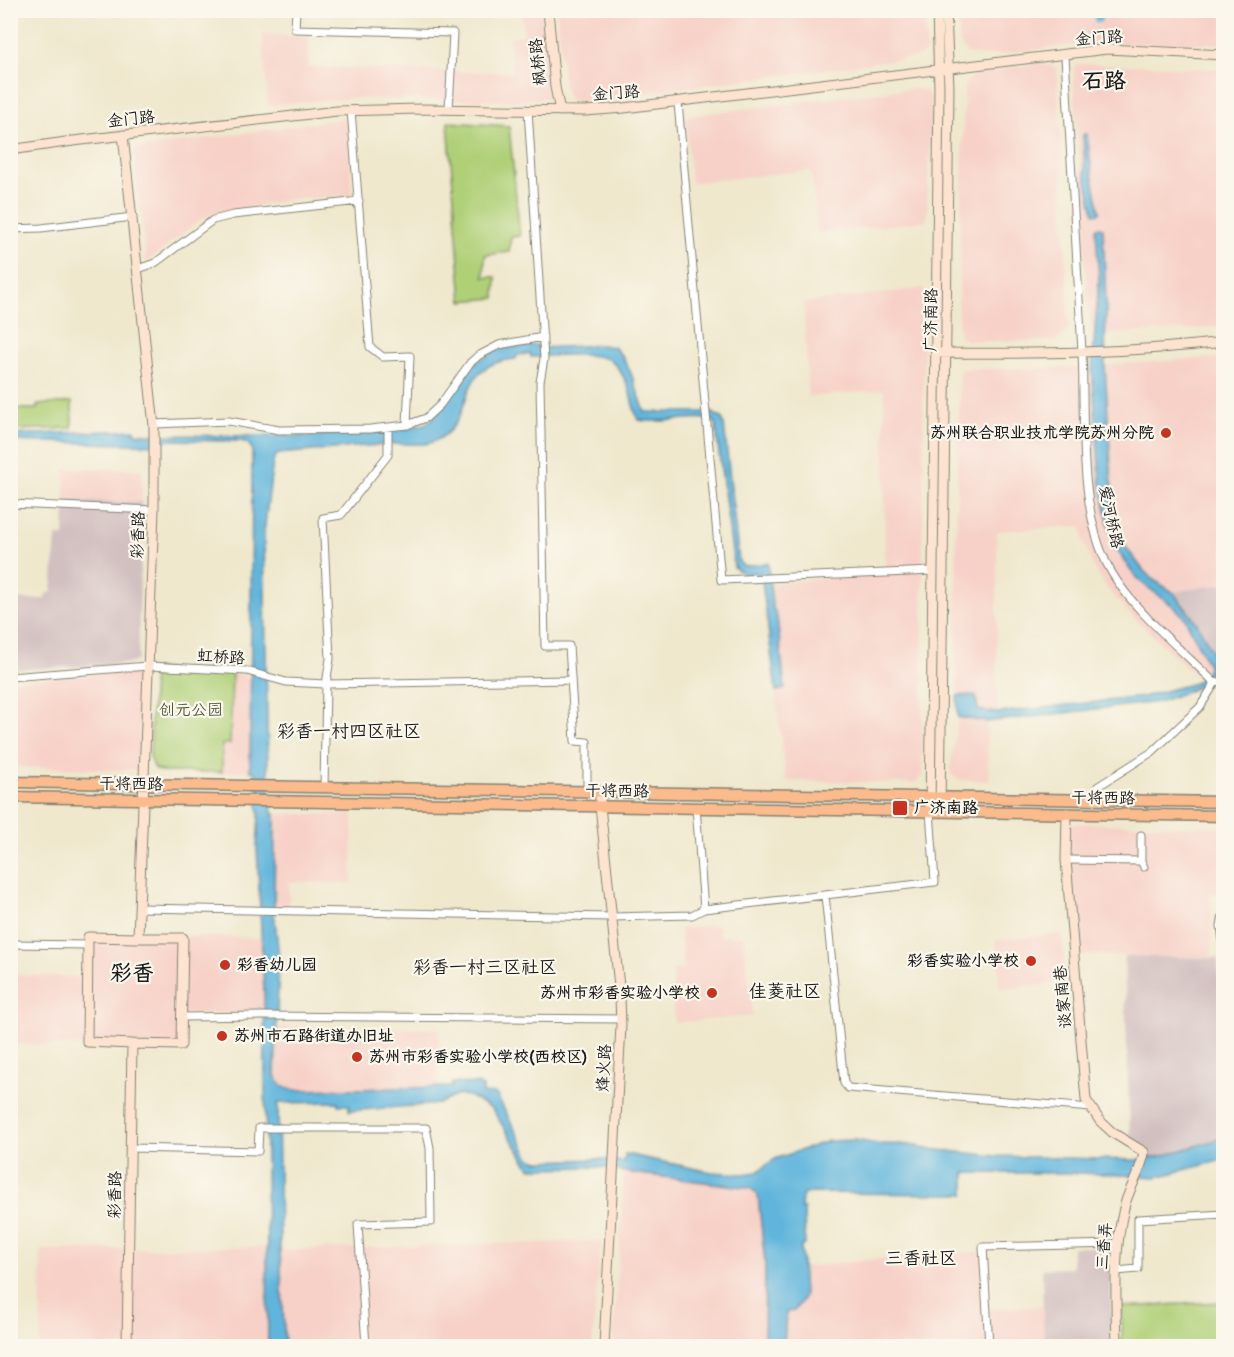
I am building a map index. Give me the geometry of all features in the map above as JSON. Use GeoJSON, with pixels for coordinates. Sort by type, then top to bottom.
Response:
{"type":"FeatureCollection","features":[{"type":"Feature","properties":{"kind":"main road","name":"干将西路"},"geometry":{"type":"LineString","coordinates":[[10,782],[1224,802]]}},
{"type":"Feature","properties":{"kind":"main road","name":"干将西路"},"geometry":{"type":"LineString","coordinates":[[10,797],[1224,816]]}},
{"type":"Feature","properties":{"kind":"main road"},"geometry":{"type":"LineString","coordinates":[[1149,800],[1149,814]]}},
{"type":"Feature","properties":{"kind":"street"},"geometry":{"type":"LineString","coordinates":[[296,10],[295,29],[453,33],[449,109]]}},
{"type":"Feature","properties":{"kind":"street","name":"枫桥路"},"geometry":{"type":"LineString","coordinates":[[548,10],[555,87],[560,111]]}},
{"type":"Feature","properties":{"kind":"street","name":"广济南路"},"geometry":{"type":"LineString","coordinates":[[937,10],[944,68]]}},
{"type":"Feature","properties":{"kind":"street","name":"广济南路"},"geometry":{"type":"LineString","coordinates":[[935,796],[946,10]]}},
{"type":"Feature","properties":{"kind":"street","name":"金门路"},"geometry":{"type":"LineString","coordinates":[[10,150],[351,110],[606,110],[1107,50],[1224,55]]}},
{"type":"Feature","properties":{"kind":"street","name":"爱河桥路"},"geometry":{"type":"LineString","coordinates":[[1065,56],[1085,351],[1088,484],[1093,521],[1100,548],[1122,589],[1214,682]]}},
{"type":"Feature","properties":{"kind":"street"},"geometry":{"type":"LineString","coordinates":[[678,103],[721,580],[933,571]]}},
{"type":"Feature","properties":{"kind":"street"},"geometry":{"type":"LineString","coordinates":[[351,110],[370,347],[383,357],[410,356],[407,425]]}},
{"type":"Feature","properties":{"kind":"street"},"geometry":{"type":"LineString","coordinates":[[528,110],[544,359],[540,382],[545,646],[568,646],[575,741],[587,742],[587,791]]}},
{"type":"Feature","properties":{"kind":"street","name":"彩香路"},"geometry":{"type":"LineString","coordinates":[[123,135],[154,425],[154,510],[138,938]]}},
{"type":"Feature","properties":{"kind":"street"},"geometry":{"type":"LineString","coordinates":[[138,269],[155,262],[213,220],[233,214],[358,201]]}},
{"type":"Feature","properties":{"kind":"street"},"geometry":{"type":"LineString","coordinates":[[10,229],[41,228],[133,217]]}},
{"type":"Feature","properties":{"kind":"street"},"geometry":{"type":"LineString","coordinates":[[154,425],[229,421],[279,430],[388,429],[407,425],[426,418],[440,405],[470,363],[478,356],[500,345],[543,338]]}},
{"type":"Feature","properties":{"kind":"street"},"geometry":{"type":"LineString","coordinates":[[941,353],[1085,351],[1224,342]]}},
{"type":"Feature","properties":{"kind":"street","name":"广济南路"},"geometry":{"type":"LineString","coordinates":[[935,811],[933,571],[941,353]]}},
{"type":"Feature","properties":{"kind":"street"},"geometry":{"type":"LineString","coordinates":[[324,787],[326,684],[330,659],[323,518],[341,515],[388,455],[388,429]]}},
{"type":"Feature","properties":{"kind":"street"},"geometry":{"type":"LineString","coordinates":[[10,504],[154,510]]}},
{"type":"Feature","properties":{"kind":"street","name":"虹桥路"},"geometry":{"type":"LineString","coordinates":[[10,677],[148,666],[247,671],[286,682],[326,684],[570,680]]}},
{"type":"Feature","properties":{"kind":"street"},"geometry":{"type":"LineString","coordinates":[[1096,799],[1097,787],[1152,752],[1200,707],[1214,682],[1224,681]]}},
{"type":"Feature","properties":{"kind":"street","name":"烽火路"},"geometry":{"type":"LineString","coordinates":[[600,791],[621,1019],[604,1347]]}},
{"type":"Feature","properties":{"kind":"street"},"geometry":{"type":"LineString","coordinates":[[696,807],[704,909]]}},
{"type":"Feature","properties":{"kind":"street"},"geometry":{"type":"LineString","coordinates":[[139,908],[612,917],[692,915],[704,909],[935,882],[935,811]]}},
{"type":"Feature","properties":{"kind":"street","name":"谈家南巷"},"geometry":{"type":"LineString","coordinates":[[1067,813],[1066,860],[1086,1100],[1100,1121],[1113,1133],[1144,1153]]}},
{"type":"Feature","properties":{"kind":"street"},"geometry":{"type":"LineString","coordinates":[[1066,860],[1142,864],[1142,835]]}},
{"type":"Feature","properties":{"kind":"street"},"geometry":{"type":"LineString","coordinates":[[825,895],[844,1083],[848,1088],[1091,1108]]}},
{"type":"Feature","properties":{"kind":"street"},"geometry":{"type":"LineString","coordinates":[[1224,909],[1221,916],[1224,950]]}},
{"type":"Feature","properties":{"kind":"street"},"geometry":{"type":"LineString","coordinates":[[88,937],[138,938],[183,938],[181,1045],[87,1042],[88,937]]}},
{"type":"Feature","properties":{"kind":"street"},"geometry":{"type":"LineString","coordinates":[[10,944],[88,945]]}},
{"type":"Feature","properties":{"kind":"street"},"geometry":{"type":"LineString","coordinates":[[182,1017],[621,1019]]}},
{"type":"Feature","properties":{"kind":"street","name":"彩香路"},"geometry":{"type":"LineString","coordinates":[[127,1347],[132,1044]]}},
{"type":"Feature","properties":{"kind":"street"},"geometry":{"type":"LineString","coordinates":[[130,1148],[258,1151],[259,1128],[426,1128],[430,1148],[431,1222],[358,1224],[366,1347]]}},
{"type":"Feature","properties":{"kind":"street","name":"三香弄"},"geometry":{"type":"LineString","coordinates":[[1117,1347],[1118,1244],[1124,1206],[1144,1153]]}},
{"type":"Feature","properties":{"kind":"street"},"geometry":{"type":"LineString","coordinates":[[1116,1270],[1138,1269],[1138,1219],[1224,1214]]}},
{"type":"Feature","properties":{"kind":"street"},"geometry":{"type":"LineString","coordinates":[[989,1347],[983,1247],[1118,1244]]}},
{"type":"Feature","properties":{"kind":"shaded area"},"geometry":{"type":"Polygon","coordinates":[[[522,11],[541,11],[547,98],[515,101],[354,98],[268,105],[262,34],[309,37],[309,67],[512,73],[510,37],[524,35],[522,11]]]}},
{"type":"Feature","properties":{"kind":"shaded area"},"geometry":{"type":"Polygon","coordinates":[[[557,11],[925,11],[926,50],[924,54],[917,57],[579,102],[569,98],[564,89],[557,11]]]}},
{"type":"Feature","properties":{"kind":"shaded area"},"geometry":{"type":"Polygon","coordinates":[[[958,11],[1223,11],[1223,44],[1085,43],[984,56],[966,53],[959,42],[958,11]]]}},
{"type":"Feature","properties":{"kind":"shaded area"},"geometry":{"type":"Polygon","coordinates":[[[1041,63],[1054,67],[1057,71],[1069,326],[1062,337],[1056,341],[967,341],[961,337],[958,326],[964,89],[966,82],[977,73],[1041,63]]]}},
{"type":"Feature","properties":{"kind":"shaded area"},"geometry":{"type":"Polygon","coordinates":[[[1076,65],[1223,69],[1223,326],[1101,334],[1093,330],[1087,302],[1073,70],[1076,65]]]}},
{"type":"Feature","properties":{"kind":"shaded area"},"geometry":{"type":"Polygon","coordinates":[[[914,88],[926,91],[931,99],[927,221],[818,233],[811,170],[691,183],[686,116],[914,88]]]}},
{"type":"Feature","properties":{"kind":"shaded area"},"geometry":{"type":"Polygon","coordinates":[[[348,118],[352,196],[291,199],[204,217],[146,262],[134,149],[348,118]]]}},
{"type":"Feature","properties":{"kind":"shaded area"},"geometry":{"type":"Polygon","coordinates":[[[924,288],[922,776],[912,783],[786,781],[763,584],[885,571],[884,390],[808,397],[804,303],[924,288]]]}},
{"type":"Feature","properties":{"kind":"shaded area","name":"苏州联合职业技术学院苏州分院"},"geometry":{"type":"Polygon","coordinates":[[[1223,357],[1223,584],[1173,592],[1152,579],[1143,570],[1127,550],[1118,533],[1112,500],[1105,365],[1223,357]]]}},
{"type":"Feature","properties":{"kind":"shaded area"},"geometry":{"type":"Polygon","coordinates":[[[1092,368],[1100,480],[1116,548],[1131,571],[1148,589],[1173,606],[1185,618],[1208,665],[1207,671],[1200,679],[1131,615],[1107,588],[1096,572],[1084,544],[1081,526],[997,531],[997,713],[980,711],[971,695],[957,696],[956,534],[960,369],[1092,368]]]}},
{"type":"Feature","properties":{"kind":"shaded area"},"geometry":{"type":"Polygon","coordinates":[[[65,469],[142,469],[142,502],[65,501],[65,469]]]}},
{"type":"Feature","properties":{"kind":"shaded area"},"geometry":{"type":"Polygon","coordinates":[[[65,501],[142,502],[138,660],[131,663],[14,670],[10,600],[45,599],[46,594],[52,592],[56,536],[64,536],[65,501]]]}},
{"type":"Feature","properties":{"kind":"shaded area"},"geometry":{"type":"Polygon","coordinates":[[[1223,584],[1223,671],[1196,622],[1173,592],[1223,584]]]}},
{"type":"Feature","properties":{"kind":"shaded area"},"geometry":{"type":"Polygon","coordinates":[[[140,671],[139,766],[137,770],[11,767],[11,681],[140,671]]]}},
{"type":"Feature","properties":{"kind":"shaded area"},"geometry":{"type":"Polygon","coordinates":[[[232,672],[249,677],[250,771],[222,772],[222,744],[230,743],[232,672]]]}},
{"type":"Feature","properties":{"kind":"shaded area"},"geometry":{"type":"Polygon","coordinates":[[[958,717],[986,722],[989,781],[960,780],[950,771],[958,717]]]}},
{"type":"Feature","properties":{"kind":"shaded area"},"geometry":{"type":"Polygon","coordinates":[[[275,814],[353,814],[352,883],[289,882],[289,910],[274,910],[275,814]]]}},
{"type":"Feature","properties":{"kind":"shaded area"},"geometry":{"type":"Polygon","coordinates":[[[1070,823],[1223,827],[1223,893],[1211,894],[1212,957],[1079,955],[1070,862],[1070,823]]]}},
{"type":"Feature","properties":{"kind":"shaded area","name":"苏州市彩香实验小学校"},"geometry":{"type":"Polygon","coordinates":[[[718,925],[720,937],[743,936],[753,1016],[674,1023],[672,970],[684,969],[680,929],[718,925]]]}},
{"type":"Feature","properties":{"kind":"shaded area"},"geometry":{"type":"Polygon","coordinates":[[[85,934],[262,938],[264,1014],[186,1013],[185,1049],[13,1044],[14,975],[84,977],[85,934]]]}},
{"type":"Feature","properties":{"kind":"shaded area","name":"彩香实验小学校"},"geometry":{"type":"Polygon","coordinates":[[[1062,934],[1065,982],[1000,989],[996,940],[1062,934]]]}},
{"type":"Feature","properties":{"kind":"shaded area"},"geometry":{"type":"Polygon","coordinates":[[[1124,956],[1218,958],[1223,1138],[1147,1160],[1149,1151],[1146,1147],[1130,1140],[1124,956]]]}},
{"type":"Feature","properties":{"kind":"shaded area","name":"苏州市彩香实验小学校(西校区)"},"geometry":{"type":"Polygon","coordinates":[[[277,1027],[439,1029],[438,1088],[277,1090],[275,1076],[277,1027]]]}},
{"type":"Feature","properties":{"kind":"shaded area"},"geometry":{"type":"Polygon","coordinates":[[[624,1172],[748,1187],[757,1192],[765,1263],[764,1346],[613,1346],[624,1172]]]}},
{"type":"Feature","properties":{"kind":"shaded area"},"geometry":{"type":"Polygon","coordinates":[[[601,1241],[592,1346],[285,1346],[280,1250],[601,1241]]]}},
{"type":"Feature","properties":{"kind":"shaded area"},"geometry":{"type":"Polygon","coordinates":[[[266,1247],[268,1346],[40,1346],[41,1250],[266,1247]]]}},
{"type":"Feature","properties":{"kind":"shaded area"},"geometry":{"type":"Polygon","coordinates":[[[1072,1247],[1110,1247],[1112,1346],[1044,1346],[1042,1269],[1072,1268],[1072,1247]]]}},
{"type":"Feature","properties":{"kind":"shaded area"},"geometry":{"type":"Polygon","coordinates":[[[985,1252],[987,1309],[1043,1306],[1044,1346],[784,1346],[786,1312],[804,1294],[802,1267],[937,1253],[985,1252]]]}},
{"type":"Feature","properties":{"kind":"green space"},"geometry":{"type":"Polygon","coordinates":[[[448,122],[509,126],[520,236],[511,237],[509,252],[485,255],[484,277],[496,277],[495,298],[462,301],[448,122]]]}},
{"type":"Feature","properties":{"kind":"green space"},"geometry":{"type":"Polygon","coordinates":[[[72,402],[72,428],[11,430],[11,409],[37,409],[37,405],[72,402]]]}},
{"type":"Feature","properties":{"kind":"green space","name":"创元公园"},"geometry":{"type":"Polygon","coordinates":[[[153,669],[232,672],[230,744],[222,744],[222,772],[163,772],[155,769],[150,758],[153,669]]]}},
{"type":"Feature","properties":{"kind":"green space"},"geometry":{"type":"Polygon","coordinates":[[[1223,1302],[1223,1346],[1122,1346],[1122,1307],[1223,1302]]]}},
{"type":"Feature","properties":{"kind":"water"},"geometry":{"type":"Polygon","coordinates":[[[1087,134],[1100,212],[1097,214],[1094,213],[1085,174],[1083,135],[1087,134]]]}},
{"type":"Feature","properties":{"kind":"water"},"geometry":{"type":"Polygon","coordinates":[[[1103,228],[1106,305],[1105,365],[1114,521],[1122,542],[1143,570],[1152,579],[1173,592],[1196,622],[1223,671],[1211,682],[1159,702],[986,722],[958,717],[957,696],[974,695],[978,710],[997,713],[1142,697],[1195,683],[1208,669],[1185,618],[1142,583],[1131,571],[1116,548],[1109,527],[1100,480],[1092,368],[1099,279],[1096,229],[1103,228]]]}},
{"type":"Feature","properties":{"kind":"water"},"geometry":{"type":"Polygon","coordinates":[[[538,345],[539,348],[601,345],[614,347],[631,373],[645,412],[711,412],[722,418],[739,562],[744,566],[768,563],[785,689],[776,691],[761,573],[743,574],[734,567],[715,422],[700,419],[639,420],[622,374],[614,363],[604,358],[584,355],[531,357],[530,354],[517,355],[516,359],[495,363],[482,371],[473,382],[457,420],[449,432],[430,443],[366,446],[275,456],[264,532],[268,772],[272,813],[275,814],[274,910],[279,957],[275,1075],[281,1084],[285,1088],[295,1090],[452,1087],[452,1083],[479,1084],[483,1087],[483,1093],[496,1094],[530,1158],[539,1161],[600,1159],[624,1162],[625,1154],[712,1172],[743,1174],[757,1172],[775,1159],[828,1141],[856,1140],[877,1144],[919,1145],[919,1148],[997,1156],[1136,1160],[1162,1156],[1223,1138],[1223,1160],[1157,1177],[1082,1173],[965,1173],[965,1194],[805,1193],[802,1197],[801,1209],[804,1209],[805,1245],[801,1246],[803,1299],[794,1311],[786,1312],[784,1346],[764,1346],[765,1263],[758,1195],[751,1188],[601,1167],[530,1168],[492,1109],[469,1096],[458,1095],[438,1104],[349,1111],[349,1105],[338,1105],[338,1102],[278,1103],[280,1250],[285,1346],[268,1346],[264,992],[257,848],[259,814],[255,772],[250,771],[252,449],[248,443],[241,441],[159,440],[159,445],[11,441],[11,435],[135,430],[136,433],[159,435],[304,436],[387,431],[416,426],[432,419],[475,362],[502,348],[538,345]]]}},
{"type":"Feature","properties":{"kind":"waterway"},"geometry":{"type":"LineString","coordinates":[[1098,10],[1098,19]]}},
{"type":"Feature","properties":{"kind":"place","name":"苏州联合职业技术学院苏州分院"},"geometry":{"type":"Point","coordinates":[1166,433]}},
{"type":"Feature","properties":{"kind":"place","name":"广济南路"},"geometry":{"type":"Point","coordinates":[900,808]}},
{"type":"Feature","properties":{"kind":"place","name":"彩香实验小学校"},"geometry":{"type":"Point","coordinates":[1031,961]}},
{"type":"Feature","properties":{"kind":"place","name":"彩香幼儿园"},"geometry":{"type":"Point","coordinates":[225,965]}},
{"type":"Feature","properties":{"kind":"place","name":"苏州市彩香实验小学校"},"geometry":{"type":"Point","coordinates":[712,993]}},
{"type":"Feature","properties":{"kind":"place","name":"苏州市石路街道办旧址"},"geometry":{"type":"Point","coordinates":[222,1036]}},
{"type":"Feature","properties":{"kind":"place","name":"苏州市彩香实验小学校(西校区)"},"geometry":{"type":"Point","coordinates":[357,1057]}},
{"type":"Feature","properties":{"kind":"district","name":"石路"},"geometry":{"type":"Point","coordinates":[1104,81]}},
{"type":"Feature","properties":{"kind":"district","name":"彩香一村四区社区"},"geometry":{"type":"Point","coordinates":[349,731]}},
{"type":"Feature","properties":{"kind":"district","name":"彩香一村三区社区"},"geometry":{"type":"Point","coordinates":[485,967]}},
{"type":"Feature","properties":{"kind":"district","name":"彩香"},"geometry":{"type":"Point","coordinates":[132,973]}},
{"type":"Feature","properties":{"kind":"district","name":"佳菱社区"},"geometry":{"type":"Point","coordinates":[785,991]}},
{"type":"Feature","properties":{"kind":"district","name":"三香社区"},"geometry":{"type":"Point","coordinates":[921,1258]}}]}
